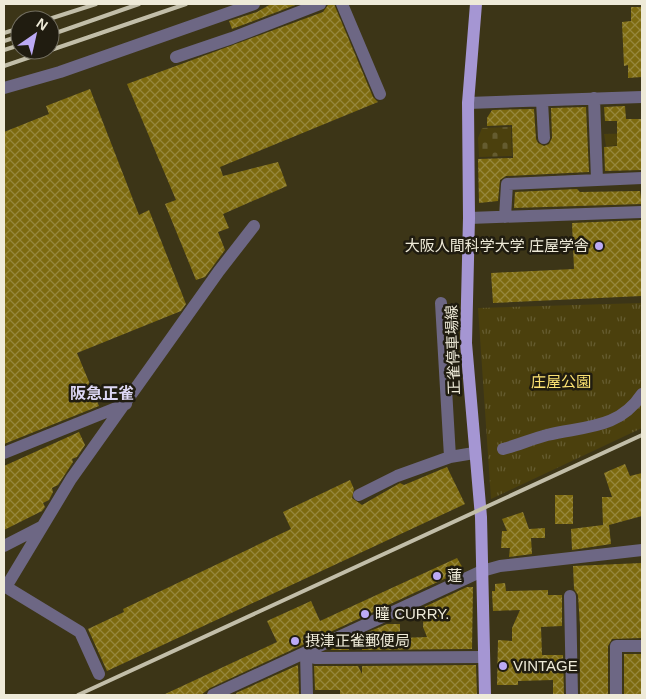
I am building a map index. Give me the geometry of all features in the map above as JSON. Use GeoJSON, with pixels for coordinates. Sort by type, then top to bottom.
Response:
{"type":"FeatureCollection","features":[{"type":"Feature","properties":{"kind":"main road","name":"正雀停車場線"},"geometry":{"type":"LineString","coordinates":[[476,4],[468,104],[469,218],[466,343],[481,517],[485,695]]}},
{"type":"Feature","properties":{"kind":"street"},"geometry":{"type":"LineString","coordinates":[[4,88],[60,72],[254,4]]}},
{"type":"Feature","properties":{"kind":"street"},"geometry":{"type":"LineString","coordinates":[[176,57],[232,38],[320,4]]}},
{"type":"Feature","properties":{"kind":"street"},"geometry":{"type":"LineString","coordinates":[[342,4],[380,94]]}},
{"type":"Feature","properties":{"kind":"street"},"geometry":{"type":"LineString","coordinates":[[468,104],[642,97]]}},
{"type":"Feature","properties":{"kind":"street"},"geometry":{"type":"LineString","coordinates":[[594,98],[597,180]]}},
{"type":"Feature","properties":{"kind":"street"},"geometry":{"type":"LineString","coordinates":[[542,101],[544,138]]}},
{"type":"Feature","properties":{"kind":"street"},"geometry":{"type":"LineString","coordinates":[[505,217],[507,184],[642,178]]}},
{"type":"Feature","properties":{"kind":"street"},"geometry":{"type":"LineString","coordinates":[[469,218],[642,212]]}},
{"type":"Feature","properties":{"kind":"street"},"geometry":{"type":"LineString","coordinates":[[99,674],[80,632],[4,585],[71,479],[219,271],[254,226]]}},
{"type":"Feature","properties":{"kind":"street"},"geometry":{"type":"LineString","coordinates":[[441,304],[450,457]]}},
{"type":"Feature","properties":{"kind":"street"},"geometry":{"type":"LineString","coordinates":[[503,449],[544,436],[607,423],[632,409],[642,394]]}},
{"type":"Feature","properties":{"kind":"street"},"geometry":{"type":"LineString","coordinates":[[4,453],[126,404]]}},
{"type":"Feature","properties":{"kind":"street"},"geometry":{"type":"LineString","coordinates":[[359,495],[397,476],[450,457],[474,453]]}},
{"type":"Feature","properties":{"kind":"street"},"geometry":{"type":"LineString","coordinates":[[4,546],[41,526]]}},
{"type":"Feature","properties":{"kind":"street"},"geometry":{"type":"LineString","coordinates":[[212,695],[482,571],[500,566],[642,550]]}},
{"type":"Feature","properties":{"kind":"street"},"geometry":{"type":"LineString","coordinates":[[570,596],[572,695]]}},
{"type":"Feature","properties":{"kind":"street"},"geometry":{"type":"LineString","coordinates":[[616,695],[616,646],[642,646]]}},
{"type":"Feature","properties":{"kind":"street"},"geometry":{"type":"LineString","coordinates":[[306,652],[314,658],[483,657]]}},
{"type":"Feature","properties":{"kind":"street"},"geometry":{"type":"LineString","coordinates":[[306,652],[308,660],[307,695]]}},
{"type":"Feature","properties":{"kind":"green space"},"geometry":{"type":"Polygon","coordinates":[[[511,127],[512,156],[479,157],[478,138],[482,128],[511,127]]]}},
{"type":"Feature","properties":{"kind":"green space"},"geometry":{"type":"Polygon","coordinates":[[[642,133],[642,144],[606,146],[604,134],[642,133]]]}},
{"type":"Feature","properties":{"kind":"green space","name":"庄屋公園"},"geometry":{"type":"Polygon","coordinates":[[[642,303],[642,428],[491,499],[478,308],[642,303]]]}},
{"type":"Feature","properties":{"kind":"building"},"geometry":{"type":"Polygon","coordinates":[[[271,4],[298,4],[232,29],[229,21],[257,12],[271,4]]]}},
{"type":"Feature","properties":{"kind":"building"},"geometry":{"type":"Polygon","coordinates":[[[334,4],[373,97],[378,102],[220,167],[223,176],[278,162],[287,186],[223,214],[229,228],[218,232],[225,250],[205,277],[196,280],[165,204],[176,200],[127,84],[323,12],[328,5],[334,4]]]}},
{"type":"Feature","properties":{"kind":"building"},"geometry":{"type":"Polygon","coordinates":[[[631,7],[642,7],[642,77],[628,78],[628,65],[624,66],[622,22],[631,21],[631,7]]]}},
{"type":"Feature","properties":{"kind":"building"},"geometry":{"type":"Polygon","coordinates":[[[90,89],[139,215],[149,210],[186,304],[181,311],[77,353],[99,406],[4,444],[4,132],[49,114],[46,106],[90,89]]]}},
{"type":"Feature","properties":{"kind":"building"},"geometry":{"type":"Polygon","coordinates":[[[625,106],[626,119],[642,119],[642,170],[605,171],[604,147],[617,146],[617,121],[605,121],[604,107],[625,106]]]}},
{"type":"Feature","properties":{"kind":"building"},"geometry":{"type":"Polygon","coordinates":[[[586,107],[589,172],[506,176],[500,180],[498,201],[479,203],[478,159],[513,158],[512,125],[487,126],[487,118],[492,110],[534,109],[536,139],[538,143],[544,146],[549,144],[552,138],[551,108],[586,107]]]}},
{"type":"Feature","properties":{"kind":"building"},"geometry":{"type":"Polygon","coordinates":[[[577,189],[580,192],[640,191],[642,204],[514,208],[515,192],[577,189]]]}},
{"type":"Feature","properties":{"kind":"building","name":"大阪人間科学大学 庄屋学舎"},"geometry":{"type":"Polygon","coordinates":[[[642,220],[642,296],[493,303],[491,273],[574,269],[572,223],[642,220]]]}},
{"type":"Feature","properties":{"kind":"building"},"geometry":{"type":"Polygon","coordinates":[[[79,432],[85,445],[77,457],[72,459],[73,462],[58,485],[52,488],[53,492],[49,500],[43,503],[45,507],[42,511],[4,530],[4,466],[79,432]]]}},
{"type":"Feature","properties":{"kind":"building"},"geometry":{"type":"Polygon","coordinates":[[[625,464],[630,476],[642,473],[642,516],[609,525],[611,544],[572,550],[571,529],[603,525],[602,497],[612,497],[604,473],[625,464]]]}},
{"type":"Feature","properties":{"kind":"building"},"geometry":{"type":"Polygon","coordinates":[[[447,467],[465,504],[107,671],[88,629],[124,612],[123,609],[291,529],[283,512],[350,480],[354,489],[352,498],[362,505],[400,483],[404,485],[447,467]]]}},
{"type":"Feature","properties":{"kind":"building"},"geometry":{"type":"Polygon","coordinates":[[[555,495],[573,495],[573,524],[555,524],[555,495]]]}},
{"type":"Feature","properties":{"kind":"building"},"geometry":{"type":"Polygon","coordinates":[[[523,512],[529,529],[545,528],[545,538],[531,538],[532,554],[509,557],[510,548],[501,548],[502,531],[507,531],[502,519],[523,512]]]}},
{"type":"Feature","properties":{"kind":"building"},"geometry":{"type":"Polygon","coordinates":[[[457,558],[464,570],[210,688],[201,695],[163,695],[277,642],[267,621],[311,601],[320,621],[457,558]]]}},
{"type":"Feature","properties":{"kind":"building"},"geometry":{"type":"Polygon","coordinates":[[[642,563],[642,638],[612,639],[608,646],[608,695],[580,695],[580,626],[578,595],[574,589],[573,566],[642,563]]]}},
{"type":"Feature","properties":{"kind":"building"},"geometry":{"type":"Polygon","coordinates":[[[505,583],[506,591],[548,590],[548,595],[562,595],[562,626],[541,627],[542,655],[563,655],[564,695],[553,695],[553,680],[518,681],[518,685],[497,685],[498,640],[512,641],[512,628],[520,610],[493,611],[492,591],[495,591],[495,584],[505,583]]]}},
{"type":"Feature","properties":{"kind":"building"},"geometry":{"type":"Polygon","coordinates":[[[467,587],[473,587],[472,649],[362,650],[362,641],[368,641],[368,632],[387,624],[400,624],[400,638],[427,637],[423,627],[424,607],[467,587]]]}},
{"type":"Feature","properties":{"kind":"building"},"geometry":{"type":"Polygon","coordinates":[[[346,643],[349,650],[330,650],[346,643]]]}},
{"type":"Feature","properties":{"kind":"building"},"geometry":{"type":"Polygon","coordinates":[[[624,654],[642,654],[642,695],[624,695],[624,654]]]}},
{"type":"Feature","properties":{"kind":"building"},"geometry":{"type":"Polygon","coordinates":[[[298,665],[299,695],[237,695],[236,693],[298,665]]]}},
{"type":"Feature","properties":{"kind":"building"},"geometry":{"type":"Polygon","coordinates":[[[476,665],[477,695],[340,695],[340,690],[315,690],[314,666],[358,666],[362,674],[362,666],[476,665]]]}},
{"type":"Feature","properties":{"kind":"railway"},"geometry":{"type":"LineString","coordinates":[[60,16],[96,4]]}},
{"type":"Feature","properties":{"kind":"railway"},"geometry":{"type":"LineString","coordinates":[[60,32],[139,4]]}},
{"type":"Feature","properties":{"kind":"railway"},"geometry":{"type":"LineString","coordinates":[[4,66],[186,4]]}},
{"type":"Feature","properties":{"kind":"railway"},"geometry":{"type":"LineString","coordinates":[[4,33],[10,31]]}},
{"type":"Feature","properties":{"kind":"railway"},"geometry":{"type":"LineString","coordinates":[[4,41],[10,39]]}},
{"type":"Feature","properties":{"kind":"railway"},"geometry":{"type":"LineString","coordinates":[[4,50],[10,48]]}},
{"type":"Feature","properties":{"kind":"railway"},"geometry":{"type":"LineString","coordinates":[[78,695],[642,435]]}},
{"type":"Feature","properties":{"kind":"place","name":"大阪人間科学大学 庄屋学舎"},"geometry":{"type":"Point","coordinates":[599,246]}},
{"type":"Feature","properties":{"kind":"place","name":"蓮"},"geometry":{"type":"Point","coordinates":[437,576]}},
{"type":"Feature","properties":{"kind":"place","name":"瞳 CURRY."},"geometry":{"type":"Point","coordinates":[365,614]}},
{"type":"Feature","properties":{"kind":"place","name":"摂津正雀郵便局"},"geometry":{"type":"Point","coordinates":[295,641]}},
{"type":"Feature","properties":{"kind":"place","name":"VINTAGE"},"geometry":{"type":"Point","coordinates":[503,666]}},
{"type":"Feature","properties":{"kind":"district","name":"阪急正雀"},"geometry":{"type":"Point","coordinates":[102,393]}}]}
